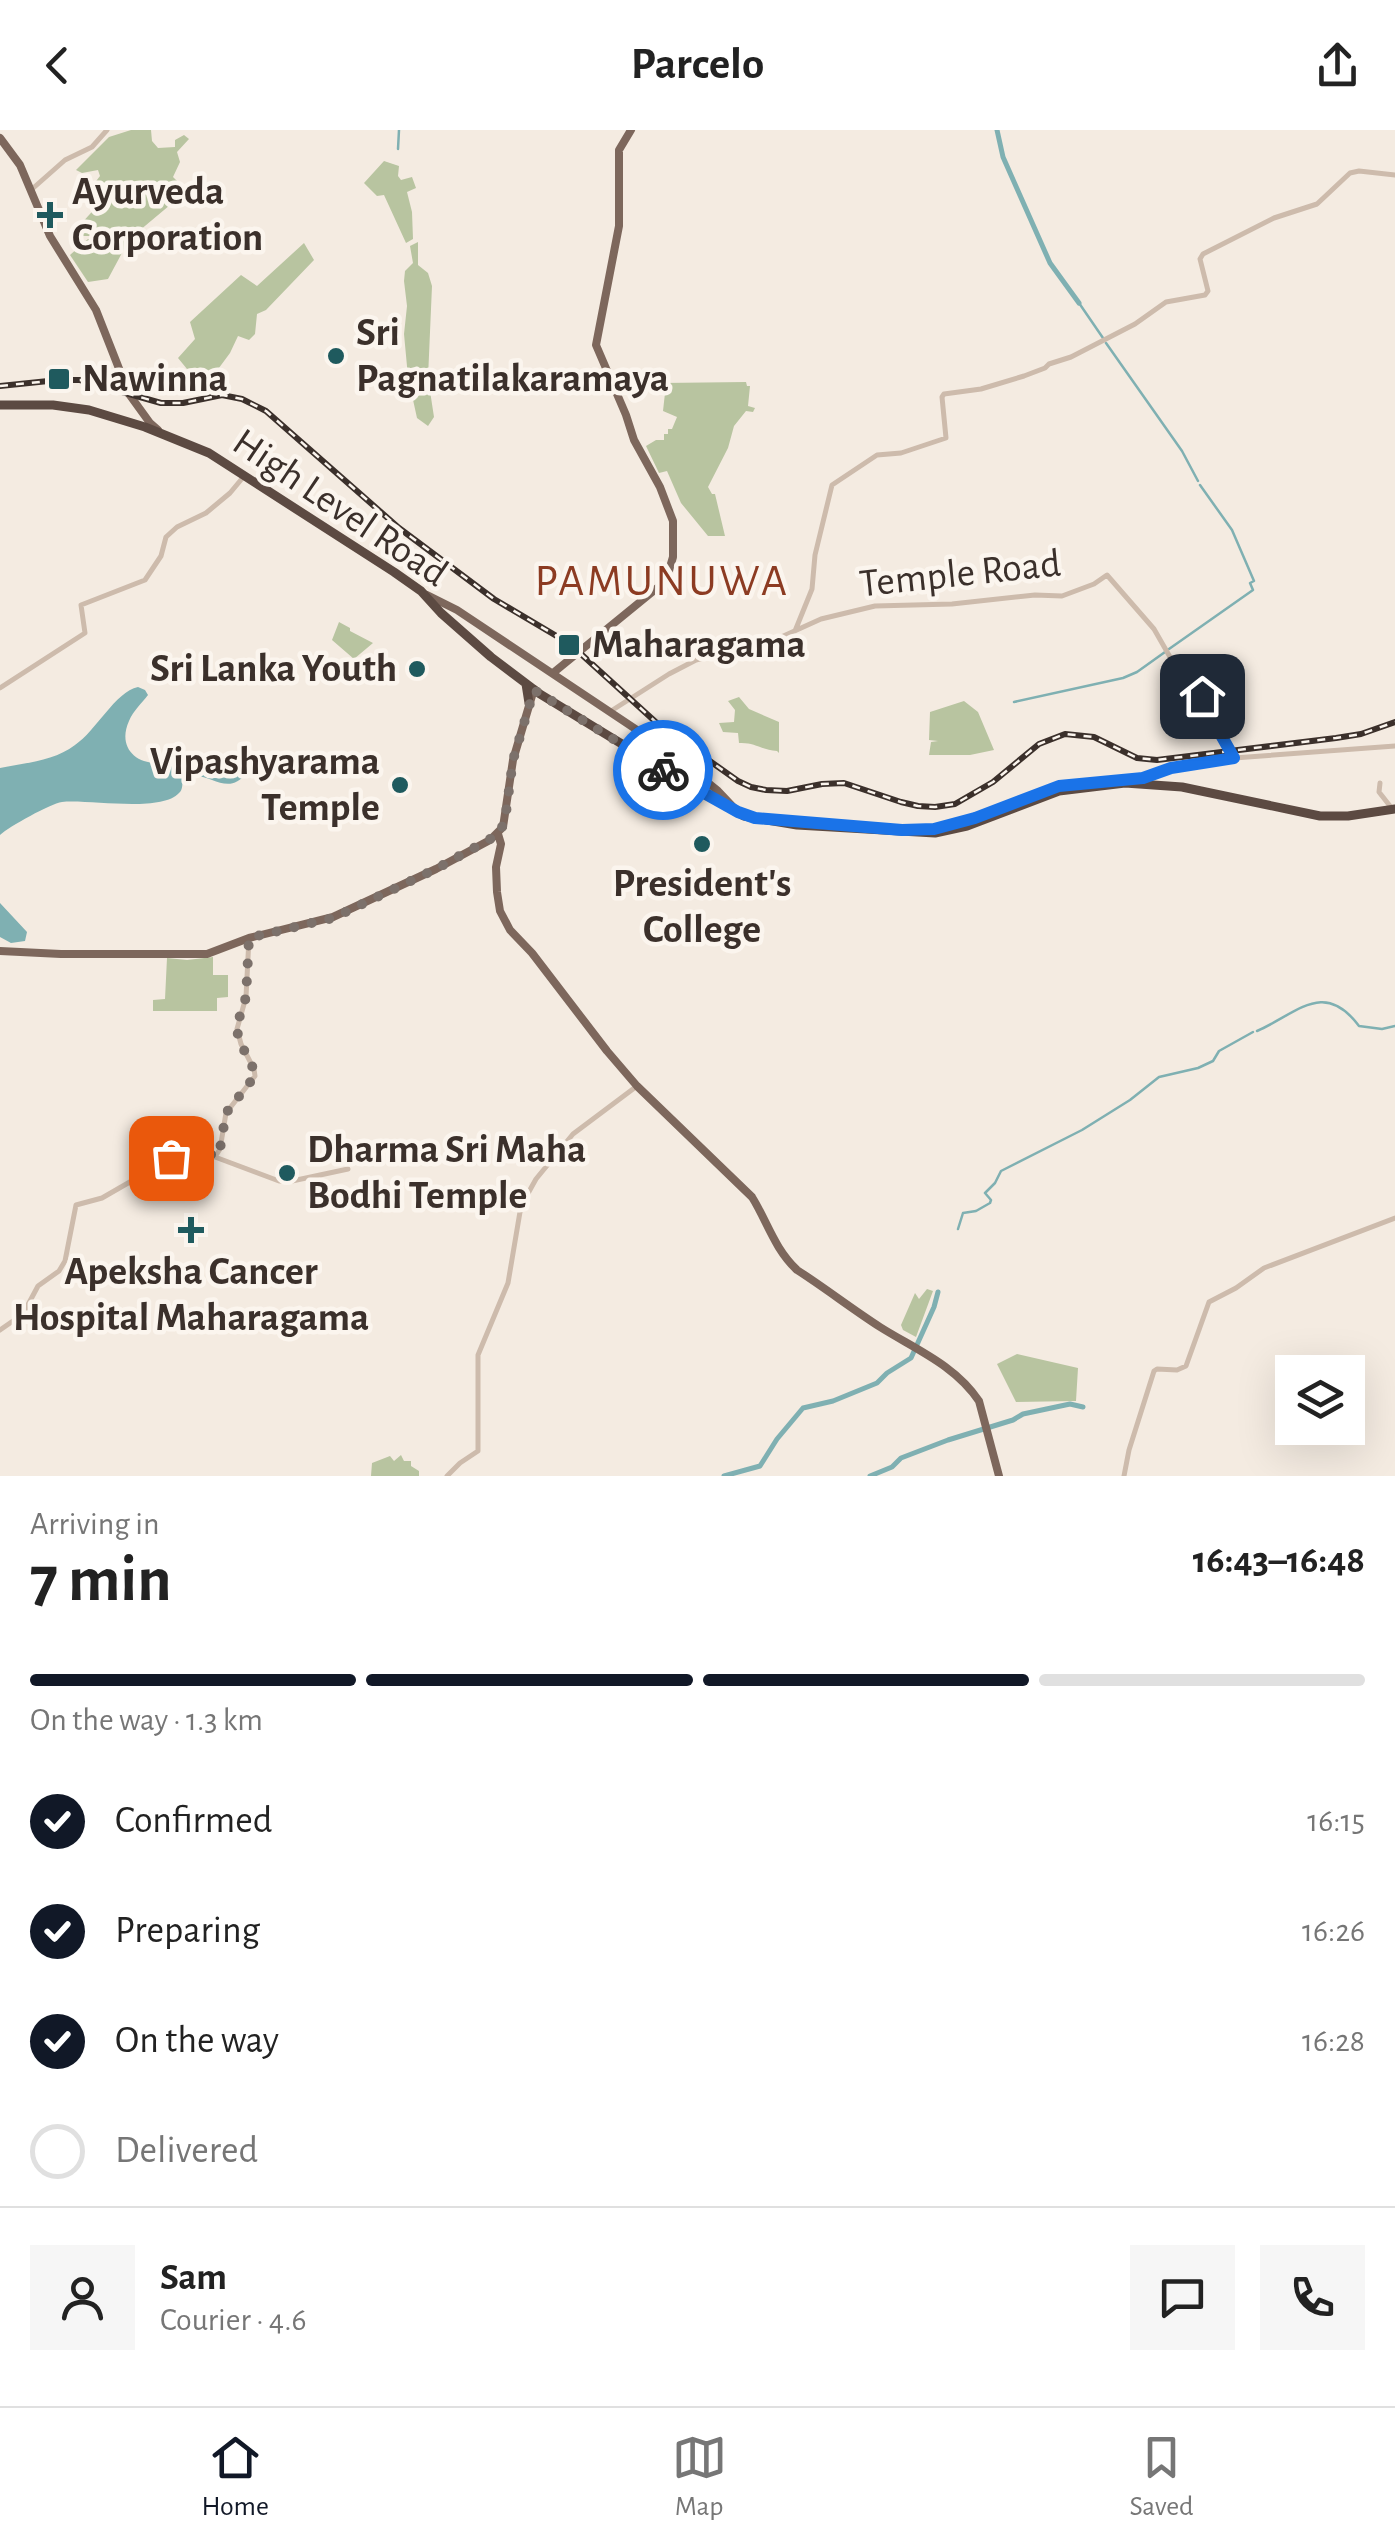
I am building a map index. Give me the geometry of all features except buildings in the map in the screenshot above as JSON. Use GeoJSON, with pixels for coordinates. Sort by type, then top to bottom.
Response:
{"type":"FeatureCollection","features":[{"type":"Feature","properties":{"kind":"highway","name":"High Level Road"},"geometry":{"type":"LineString","coordinates":[[0,404],[72,406],[114,416],[212,454],[372,556],[421,592],[488,654],[533,689],[714,794],[738,812],[771,821],[934,829],[1059,786],[1142,781],[1200,786],[1318,811],[1393,807]]}},
{"type":"Feature","properties":{"kind":"highway"},"geometry":{"type":"LineString","coordinates":[[533,689],[530,706],[550,700]]}},
{"type":"Feature","properties":{"kind":"main road"},"geometry":{"type":"LineString","coordinates":[[553,673],[662,584],[673,556],[670,512],[634,441],[596,345],[619,226],[619,150],[631,130]]}},
{"type":"Feature","properties":{"kind":"main road"},"geometry":{"type":"LineString","coordinates":[[0,138],[20,165],[50,236],[96,310],[128,393],[162,433]]}},
{"type":"Feature","properties":{"kind":"main road"},"geometry":{"type":"LineString","coordinates":[[421,592],[457,610],[667,750],[738,812]]}},
{"type":"Feature","properties":{"kind":"main road"},"geometry":{"type":"LineString","coordinates":[[488,654],[486,647],[497,636]]}},
{"type":"Feature","properties":{"kind":"main road"},"geometry":{"type":"LineString","coordinates":[[0,951],[196,956],[249,938],[333,918],[436,869],[495,837],[505,820],[513,760],[533,689]]}},
{"type":"Feature","properties":{"kind":"main road"},"geometry":{"type":"LineString","coordinates":[[495,837],[499,852],[497,892],[506,923],[606,1051],[636,1086],[752,1197],[786,1260],[872,1321],[950,1369],[972,1392],[979,1402],[998,1476]]}},
{"type":"Feature","properties":{"kind":"street"},"geometry":{"type":"LineString","coordinates":[[31,190],[65,160],[92,147],[108,130]]}},
{"type":"Feature","properties":{"kind":"street"},"geometry":{"type":"LineString","coordinates":[[795,631],[812,589],[814,554],[832,484],[877,455],[946,438],[944,394],[981,389],[1044,368],[1135,324],[1166,302],[1206,295],[1200,260],[1203,254],[1274,218],[1317,204],[1350,173],[1395,175]]}},
{"type":"Feature","properties":{"kind":"street"},"geometry":{"type":"LineString","coordinates":[[0,688],[85,634],[81,605],[145,580],[161,556],[166,536],[206,514],[245,474]]}},
{"type":"Feature","properties":{"kind":"street","name":"Temple Road"},"geometry":{"type":"LineString","coordinates":[[610,711],[696,660],[779,638],[821,618],[875,606],[1062,596],[1107,575],[1154,629],[1182,678],[1200,690],[1234,758]]}},
{"type":"Feature","properties":{"kind":"street"},"geometry":{"type":"LineString","coordinates":[[1142,781],[1171,768],[1234,758],[1395,746]]}},
{"type":"Feature","properties":{"kind":"street"},"geometry":{"type":"LineString","coordinates":[[1380,784],[1379,792],[1393,807]]}},
{"type":"Feature","properties":{"kind":"street"},"geometry":{"type":"LineString","coordinates":[[216,1157],[226,1113],[255,1076],[236,1028],[246,997],[249,938]]}},
{"type":"Feature","properties":{"kind":"street"},"geometry":{"type":"LineString","coordinates":[[446,1476],[478,1451],[478,1354],[508,1283],[521,1206],[536,1180],[573,1134],[636,1086]]}},
{"type":"Feature","properties":{"kind":"street"},"geometry":{"type":"LineString","coordinates":[[0,1330],[24,1314],[38,1286],[59,1271],[76,1206],[102,1198],[168,1160],[180,1140],[279,1181],[348,1169]]}},
{"type":"Feature","properties":{"kind":"street"},"geometry":{"type":"LineString","coordinates":[[1124,1476],[1154,1371],[1186,1366],[1209,1302],[1264,1268],[1395,1218]]}},
{"type":"Feature","properties":{"kind":"green space"},"geometry":{"type":"Polygon","coordinates":[[[131,130],[151,130],[152,141],[158,148],[175,147],[175,140],[184,135],[189,139],[177,152],[180,162],[173,177],[177,181],[168,195],[170,205],[133,236],[70,236],[99,204],[90,189],[100,176],[98,170],[76,170],[109,137],[131,130]]]}},
{"type":"Feature","properties":{"kind":"green space"},"geometry":{"type":"Polygon","coordinates":[[[384,161],[399,166],[401,180],[412,177],[416,188],[407,192],[413,239],[406,243],[384,195],[377,196],[364,183],[384,161]]]}},
{"type":"Feature","properties":{"kind":"green space"},"geometry":{"type":"Polygon","coordinates":[[[130,238],[108,279],[88,282],[70,255],[88,239],[130,238]]]}},
{"type":"Feature","properties":{"kind":"green space"},"geometry":{"type":"Polygon","coordinates":[[[418,242],[418,265],[428,273],[432,286],[428,378],[434,417],[428,426],[417,418],[404,334],[405,271],[413,263],[410,246],[418,242]]]}},
{"type":"Feature","properties":{"kind":"green space"},"geometry":{"type":"Polygon","coordinates":[[[304,243],[314,260],[266,310],[257,314],[255,334],[249,340],[238,336],[213,376],[196,380],[178,358],[195,339],[190,322],[241,275],[257,286],[304,243]]]}},
{"type":"Feature","properties":{"kind":"green space"},"geometry":{"type":"Polygon","coordinates":[[[746,382],[750,386],[748,406],[755,408],[753,412],[746,411],[734,426],[728,448],[708,487],[715,494],[725,536],[708,536],[681,503],[667,471],[659,473],[646,446],[664,440],[677,417],[663,411],[662,383],[746,382]]]}},
{"type":"Feature","properties":{"kind":"green space"},"geometry":{"type":"Polygon","coordinates":[[[339,622],[373,643],[354,659],[332,640],[339,622]]]}},
{"type":"Feature","properties":{"kind":"green space"},"geometry":{"type":"Polygon","coordinates":[[[739,697],[749,709],[779,722],[779,753],[739,743],[738,733],[723,732],[719,723],[734,722],[735,710],[728,701],[739,697]]]}},
{"type":"Feature","properties":{"kind":"green space"},"geometry":{"type":"Polygon","coordinates":[[[964,701],[978,712],[994,750],[970,755],[929,755],[931,742],[938,741],[929,740],[930,712],[964,701]]]}},
{"type":"Feature","properties":{"kind":"green space"},"geometry":{"type":"Polygon","coordinates":[[[213,957],[213,975],[228,975],[228,997],[217,998],[217,1011],[153,1011],[153,1000],[165,999],[167,958],[213,957]]]}},
{"type":"Feature","properties":{"kind":"green space"},"geometry":{"type":"Polygon","coordinates":[[[927,1289],[933,1291],[916,1337],[901,1325],[915,1293],[919,1299],[927,1289]]]}},
{"type":"Feature","properties":{"kind":"green space"},"geometry":{"type":"Polygon","coordinates":[[[1017,1354],[1078,1368],[1076,1401],[1016,1402],[997,1364],[1017,1354]]]}},
{"type":"Feature","properties":{"kind":"green space"},"geometry":{"type":"Polygon","coordinates":[[[401,1455],[404,1461],[411,1461],[419,1476],[371,1476],[372,1463],[390,1456],[394,1461],[401,1455]]]}},
{"type":"Feature","properties":{"kind":"water"},"geometry":{"type":"Polygon","coordinates":[[[138,687],[148,695],[131,717],[125,738],[135,756],[159,763],[190,757],[222,775],[237,766],[244,766],[247,772],[232,784],[201,776],[183,779],[179,793],[157,802],[62,802],[0,835],[0,768],[39,761],[67,750],[83,739],[121,696],[138,687]]]}},
{"type":"Feature","properties":{"kind":"water"},"geometry":{"type":"Polygon","coordinates":[[[0,903],[27,932],[25,941],[11,943],[0,937],[0,903]]]}},
{"type":"Feature","properties":{"kind":"waterway"},"geometry":{"type":"LineString","coordinates":[[398,149],[399,130]]}},
{"type":"Feature","properties":{"kind":"waterway"},"geometry":{"type":"LineString","coordinates":[[997,130],[1003,157],[1050,263],[1079,303]]}},
{"type":"Feature","properties":{"kind":"waterway"},"geometry":{"type":"LineString","coordinates":[[1079,303],[1103,338]]}},
{"type":"Feature","properties":{"kind":"waterway"},"geometry":{"type":"LineString","coordinates":[[1106,343],[1182,451],[1198,481]]}},
{"type":"Feature","properties":{"kind":"waterway"},"geometry":{"type":"LineString","coordinates":[[1169,649],[1253,590],[1250,583],[1254,581],[1232,530],[1200,485]]}},
{"type":"Feature","properties":{"kind":"waterway"},"geometry":{"type":"LineString","coordinates":[[1014,702],[1123,678],[1165,652]]}},
{"type":"Feature","properties":{"kind":"waterway"},"geometry":{"type":"LineString","coordinates":[[1257,1031],[1298,1009],[1322,1002],[1334,1004],[1359,1026],[1395,1026]]}},
{"type":"Feature","properties":{"kind":"waterway"},"geometry":{"type":"LineString","coordinates":[[958,1229],[963,1213],[990,1203],[985,1193],[1001,1171],[1082,1130],[1159,1077],[1213,1061],[1219,1051],[1253,1032]]}},
{"type":"Feature","properties":{"kind":"waterway"},"geometry":{"type":"LineString","coordinates":[[724,1476],[760,1466],[803,1408],[877,1383],[911,1358],[938,1292]]}},
{"type":"Feature","properties":{"kind":"waterway"},"geometry":{"type":"LineString","coordinates":[[870,1476],[892,1467],[901,1458],[1023,1414],[1070,1404],[1083,1407]]}},
{"type":"Feature","properties":{"kind":"railway"},"geometry":{"type":"LineString","coordinates":[[0,386],[80,380],[161,403],[222,395],[242,399],[266,411],[399,528],[494,599],[570,644],[659,725],[751,787],[787,791],[844,783],[901,802],[935,807],[955,804],[993,782],[1039,744],[1065,734],[1094,737],[1137,758],[1157,760],[1336,738],[1395,722]]}},
{"type":"Feature","properties":{"kind":"way so far"},"geometry":{"type":"LineString","coordinates":[[171,1158],[180,1140],[216,1157],[226,1113],[255,1076],[236,1028],[246,997],[249,938],[333,918],[499,834],[505,820],[513,760],[534,690],[663,770]]}},
{"type":"Feature","properties":{"kind":"place","name":"Ayurveda Corporation"},"geometry":{"type":"Point","coordinates":[50,215]}},
{"type":"Feature","properties":{"kind":"place","name":"Sri Pagnatilakaramaya"},"geometry":{"type":"Point","coordinates":[336,356]}},
{"type":"Feature","properties":{"kind":"place","name":"Nawinna"},"geometry":{"type":"Point","coordinates":[59,379]}},
{"type":"Feature","properties":{"kind":"place","name":"Maharagama"},"geometry":{"type":"Point","coordinates":[569,645]}},
{"type":"Feature","properties":{"kind":"place","name":"Sri Lanka Youth"},"geometry":{"type":"Point","coordinates":[417,669]}},
{"type":"Feature","properties":{"kind":"place","name":"Vipashyarama Temple"},"geometry":{"type":"Point","coordinates":[400,785]}},
{"type":"Feature","properties":{"kind":"place","name":"President's College"},"geometry":{"type":"Point","coordinates":[702,844]}},
{"type":"Feature","properties":{"kind":"place","name":"Dharma Sri Maha Bodhi Temple"},"geometry":{"type":"Point","coordinates":[287,1173]}},
{"type":"Feature","properties":{"kind":"place","name":"Apeksha Cancer Hospital Maharagama"},"geometry":{"type":"Point","coordinates":[191,1230]}},
{"type":"Feature","properties":{"kind":"district","name":"PAMUNUWA"},"geometry":{"type":"Point","coordinates":[662,581]}},
{"type":"Feature","properties":{"kind":"route"},"geometry":{"type":"LineString","coordinates":[[663,770],[744,816],[902,830],[934,829],[955,825],[1059,786],[1143,778],[1171,768],[1234,758],[1202,696]]}}]}
